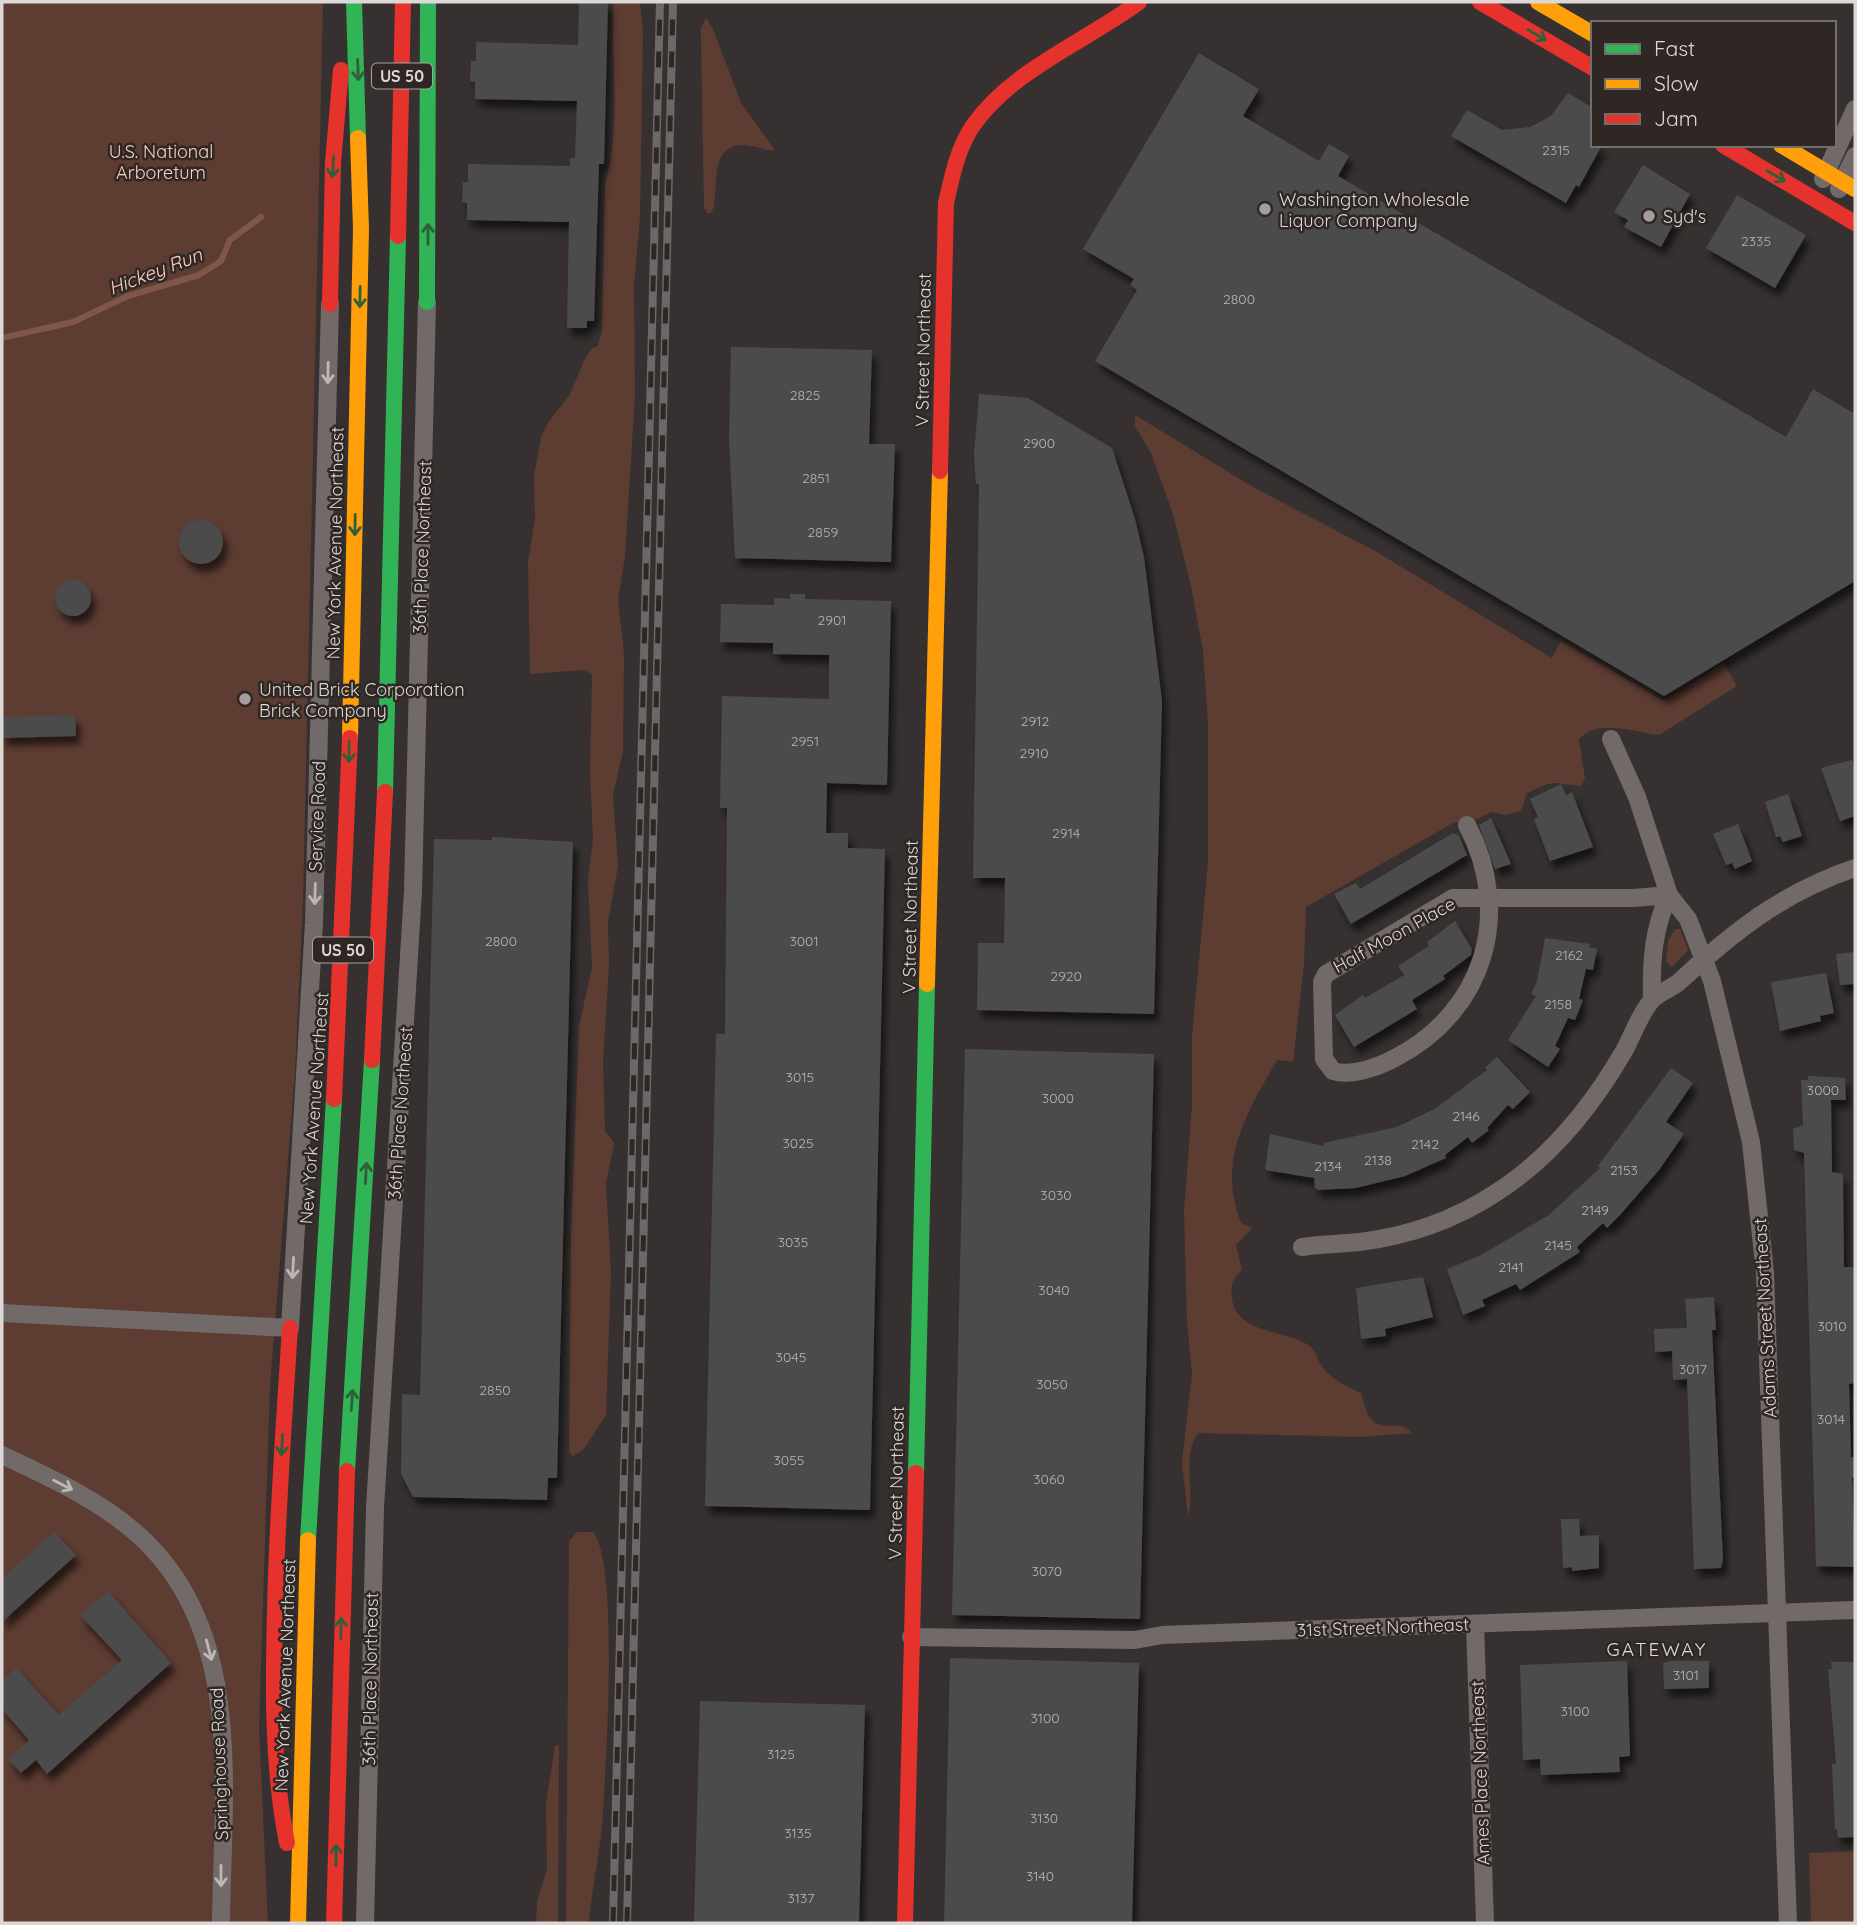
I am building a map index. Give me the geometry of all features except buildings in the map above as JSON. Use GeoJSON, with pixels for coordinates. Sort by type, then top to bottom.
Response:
{"type":"FeatureCollection","features":[{"type":"Feature","properties":{"kind":"main road"},"geometry":{"type":"LineString","coordinates":[[330,304],[333,162],[347,2]]}},
{"type":"Feature","properties":{"kind":"main road","name":"New York Avenue Northeast"},"geometry":{"type":"LineString","coordinates":[[298,1923],[310,1482],[337,1053],[348,826],[361,229],[355,2]]}},
{"type":"Feature","properties":{"kind":"main road"},"geometry":{"type":"LineString","coordinates":[[389,2],[400,149]]}},
{"type":"Feature","properties":{"kind":"main road","name":"US 50"},"geometry":{"type":"LineString","coordinates":[[334,1923],[346,1496],[383,877],[403,2]]}},
{"type":"Feature","properties":{"kind":"main road"},"geometry":{"type":"LineString","coordinates":[[428,2],[428,302]]}},
{"type":"Feature","properties":{"kind":"main road","name":"V Street Northeast"},"geometry":{"type":"LineString","coordinates":[[905,1923],[948,188],[962,142],[989,104],[1017,81],[1116,20],[1139,2]]}},
{"type":"Feature","properties":{"kind":"main road"},"geometry":{"type":"LineString","coordinates":[[1480,2],[1591,67]]}},
{"type":"Feature","properties":{"kind":"main road"},"geometry":{"type":"LineString","coordinates":[[1538,2],[1590,32],[1573,56]]}},
{"type":"Feature","properties":{"kind":"main road"},"geometry":{"type":"LineString","coordinates":[[1726,147],[1855,223]]}},
{"type":"Feature","properties":{"kind":"main road"},"geometry":{"type":"LineString","coordinates":[[1784,147],[1849,186]]}},
{"type":"Feature","properties":{"kind":"main road"},"geometry":{"type":"LineString","coordinates":[[290,1328],[276,1576],[273,1735],[276,1794],[298,1897]]}},
{"type":"Feature","properties":{"kind":"street"},"geometry":{"type":"LineString","coordinates":[[1813,198],[1855,109]]}},
{"type":"Feature","properties":{"kind":"street"},"geometry":{"type":"LineString","coordinates":[[1829,208],[1849,186],[1855,156]]}},
{"type":"Feature","properties":{"kind":"street","name":"36th Place Northeast"},"geometry":{"type":"LineString","coordinates":[[365,1923],[375,1508],[412,914],[428,302]]}},
{"type":"Feature","properties":{"kind":"street","name":"Service Road"},"geometry":{"type":"LineString","coordinates":[[290,1328],[314,923],[330,304]]}},
{"type":"Feature","properties":{"kind":"street","name":"Adams Street Northeast"},"geometry":{"type":"LineString","coordinates":[[1611,739],[1637,797],[1669,895],[1688,919],[1704,958],[1742,1096],[1760,1222],[1788,1923]]}},
{"type":"Feature","properties":{"kind":"street","name":"Half Moon Place"},"geometry":{"type":"LineString","coordinates":[[1467,825],[1480,854],[1489,901],[1485,950],[1475,980],[1457,1008],[1437,1030],[1413,1048],[1386,1063],[1339,1073],[1328,1066],[1324,1059],[1322,982],[1326,974],[1453,898],[1489,901],[1669,895]]}},
{"type":"Feature","properties":{"kind":"street"},"geometry":{"type":"LineString","coordinates":[[1652,999],[1676,985],[1704,958],[1759,915],[1804,890],[1855,868]]}},
{"type":"Feature","properties":{"kind":"street"},"geometry":{"type":"LineString","coordinates":[[1302,1247],[1361,1242],[1423,1228],[1470,1208],[1513,1181],[1542,1158],[1576,1124],[1624,1051],[1652,999],[1651,966],[1658,920],[1669,895]]}},
{"type":"Feature","properties":{"kind":"street"},"geometry":{"type":"LineString","coordinates":[[2,1313],[290,1328]]}},
{"type":"Feature","properties":{"kind":"street","name":"Springhouse Road"},"geometry":{"type":"LineString","coordinates":[[2,1455],[76,1492],[136,1532],[170,1570],[196,1614],[211,1657],[221,1719],[221,1923]]}},
{"type":"Feature","properties":{"kind":"street","name":"31st Street Northeast"},"geometry":{"type":"LineString","coordinates":[[911,1637],[1135,1640],[1162,1635],[1855,1610]]}},
{"type":"Feature","properties":{"kind":"street","name":"Ames Place Northeast"},"geometry":{"type":"LineString","coordinates":[[1475,1624],[1485,1923]]}},
{"type":"Feature","properties":{"kind":"green space","name":"U.S. National Arboretum"},"geometry":{"type":"Polygon","coordinates":[[[2,2],[323,2],[303,903],[295,1072],[270,1386],[259,1728],[268,1923],[2,1923],[2,2]]]}},
{"type":"Feature","properties":{"kind":"green space"},"geometry":{"type":"Polygon","coordinates":[[[613,2],[640,2],[643,30],[640,218],[634,285],[635,394],[625,556],[618,600],[624,654],[623,751],[613,795],[618,866],[608,922],[609,967],[603,1063],[605,1131],[614,1143],[606,1184],[611,1272],[606,1415],[584,1449],[573,1456],[569,1452],[571,1234],[579,1027],[592,967],[588,881],[593,840],[590,772],[592,674],[584,670],[530,674],[528,562],[535,518],[534,476],[541,437],[549,421],[569,396],[591,349],[598,346],[602,330],[605,184],[613,142],[614,118],[613,2]]]}},
{"type":"Feature","properties":{"kind":"green space"},"geometry":{"type":"Polygon","coordinates":[[[706,18],[713,29],[741,103],[775,150],[743,145],[732,147],[725,152],[720,159],[711,213],[707,213],[704,208],[701,28],[706,18]]]}},
{"type":"Feature","properties":{"kind":"green space"},"geometry":{"type":"Polygon","coordinates":[[[1135,415],[1253,487],[1375,551],[1552,658],[1561,641],[1664,701],[1724,663],[1737,686],[1659,735],[1617,728],[1596,729],[1587,733],[1579,739],[1585,778],[1581,786],[1550,784],[1527,793],[1521,811],[1505,815],[1492,812],[1477,819],[1453,823],[1306,907],[1304,963],[1293,1062],[1277,1060],[1246,1119],[1234,1158],[1234,1200],[1241,1223],[1252,1228],[1236,1245],[1242,1270],[1232,1283],[1232,1299],[1236,1311],[1243,1319],[1311,1347],[1330,1375],[1361,1393],[1367,1412],[1377,1424],[1403,1427],[1411,1433],[1360,1437],[1198,1433],[1191,1451],[1188,1516],[1182,1462],[1192,1374],[1187,1321],[1184,1212],[1192,1105],[1192,1036],[1208,862],[1208,724],[1203,651],[1191,586],[1173,514],[1151,453],[1135,426],[1135,415]]]}},
{"type":"Feature","properties":{"kind":"green space"},"geometry":{"type":"Polygon","coordinates":[[[1675,929],[1680,929],[1688,950],[1672,967],[1666,962],[1668,941],[1675,929]]]}},
{"type":"Feature","properties":{"kind":"green space"},"geometry":{"type":"Polygon","coordinates":[[[577,1532],[593,1532],[601,1551],[608,1621],[608,1710],[603,1812],[589,1923],[566,1923],[569,1541],[577,1532]]]}},
{"type":"Feature","properties":{"kind":"green space"},"geometry":{"type":"Polygon","coordinates":[[[559,1745],[558,1923],[536,1923],[537,1901],[547,1870],[546,1803],[555,1746],[559,1745]]]}},
{"type":"Feature","properties":{"kind":"green space"},"geometry":{"type":"Polygon","coordinates":[[[1855,1851],[1855,1923],[1811,1923],[1809,1853],[1855,1851]]]}},
{"type":"Feature","properties":{"kind":"waterway","name":"Hickey Run"},"geometry":{"type":"LineString","coordinates":[[2,338],[73,322],[128,296],[199,275],[221,261],[230,240],[261,217]]}},
{"type":"Feature","properties":{"kind":"railway"},"geometry":{"type":"LineString","coordinates":[[613,1923],[660,2]]}},
{"type":"Feature","properties":{"kind":"railway"},"geometry":{"type":"LineString","coordinates":[[627,1923],[673,2]]}},
{"type":"Feature","properties":{"kind":"traffic: fast"},"geometry":{"type":"LineString","coordinates":[[354,2],[358,138]]}},
{"type":"Feature","properties":{"kind":"traffic: fast"},"geometry":{"type":"LineString","coordinates":[[427,302],[428,2]]}},
{"type":"Feature","properties":{"kind":"traffic: fast"},"geometry":{"type":"LineString","coordinates":[[385,792],[398,236]]}},
{"type":"Feature","properties":{"kind":"traffic: fast"},"geometry":{"type":"LineString","coordinates":[[916,1473],[927,984]]}},
{"type":"Feature","properties":{"kind":"traffic: fast"},"geometry":{"type":"LineString","coordinates":[[347,1471],[372,1060]]}},
{"type":"Feature","properties":{"kind":"traffic: fast"},"geometry":{"type":"LineString","coordinates":[[308,1540],[334,1099]]}},
{"type":"Feature","properties":{"kind":"traffic: slow"},"geometry":{"type":"LineString","coordinates":[[1538,2],[1591,33]]}},
{"type":"Feature","properties":{"kind":"traffic: slow"},"geometry":{"type":"LineString","coordinates":[[350,738],[361,229],[358,138]]}},
{"type":"Feature","properties":{"kind":"traffic: slow"},"geometry":{"type":"LineString","coordinates":[[1784,147],[1855,189]]}},
{"type":"Feature","properties":{"kind":"traffic: slow"},"geometry":{"type":"LineString","coordinates":[[927,984],[940,471]]}},
{"type":"Feature","properties":{"kind":"traffic: slow"},"geometry":{"type":"LineString","coordinates":[[298,1923],[308,1540]]}},
{"type":"Feature","properties":{"kind":"traffic: jam"},"geometry":{"type":"LineString","coordinates":[[398,236],[403,2]]}},
{"type":"Feature","properties":{"kind":"traffic: jam"},"geometry":{"type":"LineString","coordinates":[[940,471],[946,203],[962,145],[988,107],[1007,89],[1050,58],[1139,2]]}},
{"type":"Feature","properties":{"kind":"traffic: jam"},"geometry":{"type":"LineString","coordinates":[[1480,2],[1591,67]]}},
{"type":"Feature","properties":{"kind":"traffic: jam"},"geometry":{"type":"LineString","coordinates":[[330,304],[333,162],[341,70]]}},
{"type":"Feature","properties":{"kind":"traffic: jam"},"geometry":{"type":"LineString","coordinates":[[1726,147],[1855,223]]}},
{"type":"Feature","properties":{"kind":"traffic: jam"},"geometry":{"type":"LineString","coordinates":[[334,1099],[350,738]]}},
{"type":"Feature","properties":{"kind":"traffic: jam"},"geometry":{"type":"LineString","coordinates":[[372,1060],[385,792]]}},
{"type":"Feature","properties":{"kind":"traffic: jam"},"geometry":{"type":"LineString","coordinates":[[287,1843],[276,1756],[274,1668],[277,1540],[290,1328]]}},
{"type":"Feature","properties":{"kind":"traffic: jam"},"geometry":{"type":"LineString","coordinates":[[334,1923],[347,1471]]}},
{"type":"Feature","properties":{"kind":"traffic: jam"},"geometry":{"type":"LineString","coordinates":[[905,1923],[916,1473]]}},
{"type":"Feature","properties":{"kind":"place","name":"Washington Wholesale Liquor Company"},"geometry":{"type":"Point","coordinates":[1265,209]}},
{"type":"Feature","properties":{"kind":"place","name":"Syd's"},"geometry":{"type":"Point","coordinates":[1649,216]}},
{"type":"Feature","properties":{"kind":"place","name":"United Brick Corporation Brick Company"},"geometry":{"type":"Point","coordinates":[245,699]}},
{"type":"Feature","properties":{"kind":"district","name":"GATEWAY"},"geometry":{"type":"Point","coordinates":[1657,1649]}}]}
